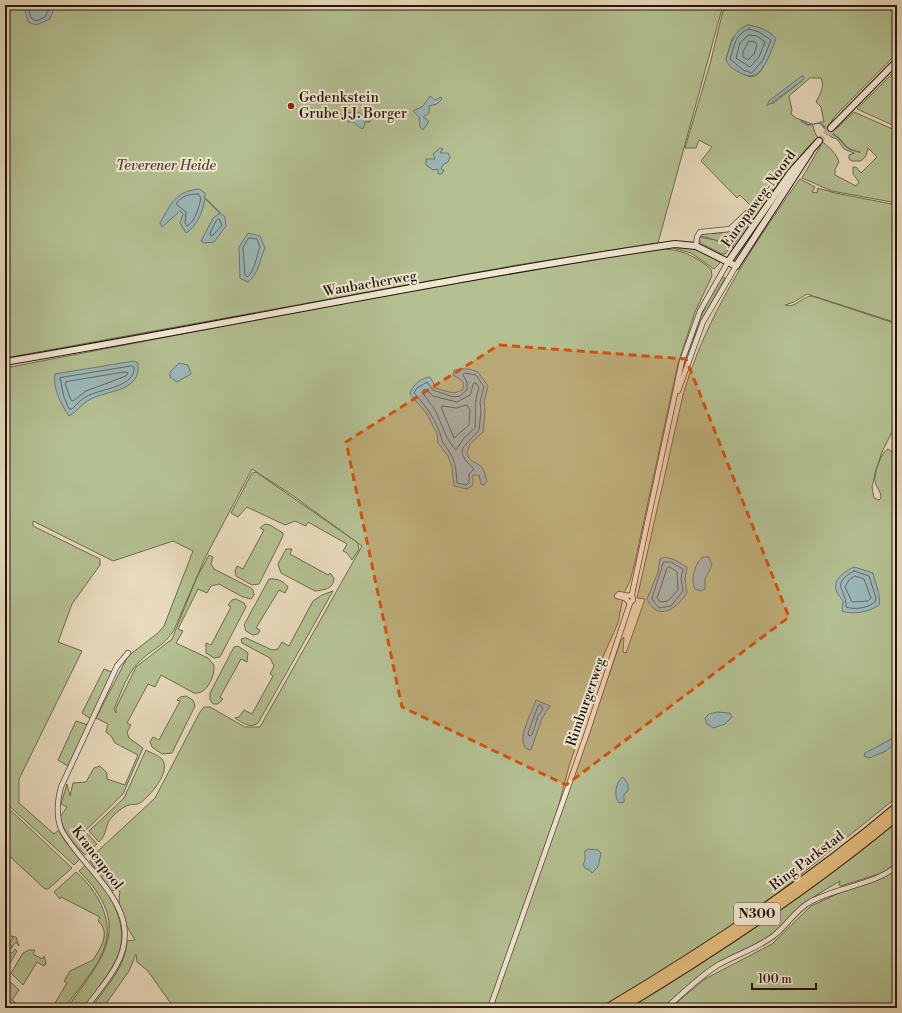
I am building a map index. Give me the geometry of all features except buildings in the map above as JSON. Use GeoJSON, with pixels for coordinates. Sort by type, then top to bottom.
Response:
{"type":"FeatureCollection","features":[{"type":"Feature","properties":{"kind":"highway","name":"Ring Parkstad"},"geometry":{"type":"LineString","coordinates":[[608,1008],[684,963],[743,924],[826,864],[897,807]]}},
{"type":"Feature","properties":{"kind":"highway","name":"Ring Parkstad"},"geometry":{"type":"LineString","coordinates":[[621,1008],[690,966],[759,920],[829,869],[897,816]]}},
{"type":"Feature","properties":{"kind":"street"},"geometry":{"type":"LineString","coordinates":[[831,128],[897,61]]}},
{"type":"Feature","properties":{"kind":"street","name":"Europaweg-Noord"},"geometry":{"type":"LineString","coordinates":[[728,262],[791,172],[819,141]]}},
{"type":"Feature","properties":{"kind":"street","name":"Europaweg-Noord"},"geometry":{"type":"LineString","coordinates":[[736,266],[810,152]]}},
{"type":"Feature","properties":{"kind":"street","name":"Europaweg-Noord"},"geometry":{"type":"LineString","coordinates":[[696,246],[697,237],[700,232],[730,229],[752,208]]}},
{"type":"Feature","properties":{"kind":"street","name":"Waubacherweg"},"geometry":{"type":"LineString","coordinates":[[5,362],[160,336],[377,294],[675,244],[696,246],[736,266]]}},
{"type":"Feature","properties":{"kind":"street","name":"Rimburgerweg"},"geometry":{"type":"LineString","coordinates":[[490,1008],[586,736],[630,603],[633,600],[632,594],[676,396],[682,361],[695,324],[710,291],[728,262]]}},
{"type":"Feature","properties":{"kind":"street","name":"Rimburgerweg"},"geometry":{"type":"LineString","coordinates":[[676,396],[703,322],[736,266]]}},
{"type":"Feature","properties":{"kind":"street"},"geometry":{"type":"LineString","coordinates":[[630,603],[618,595],[629,596],[632,594]]}},
{"type":"Feature","properties":{"kind":"street","name":"Kranenpool"},"geometry":{"type":"LineString","coordinates":[[86,1008],[116,966],[124,946],[125,927],[116,903],[61,829],[57,800],[61,788],[117,666],[128,653]]}},
{"type":"Feature","properties":{"kind":"street"},"geometry":{"type":"LineString","coordinates":[[666,1008],[701,977],[718,965],[765,942],[778,933],[801,908],[811,901],[829,893],[883,876],[897,865]]}},
{"type":"Feature","properties":{"kind":"highlighted area"},"geometry":{"type":"Polygon","coordinates":[[[499,345],[686,359],[789,617],[566,785],[402,707],[346,442],[499,345]]]}},
{"type":"Feature","properties":{"kind":"green space","name":"Teverener Heide"},"geometry":{"type":"Polygon","coordinates":[[[5,5],[723,5],[658,243],[517,265],[5,358],[5,5]]]}},
{"type":"Feature","properties":{"kind":"green space"},"geometry":{"type":"Polygon","coordinates":[[[730,5],[897,5],[897,53],[834,117],[830,124],[836,129],[854,112],[897,131],[897,203],[832,191],[802,178],[821,145],[816,140],[809,146],[755,210],[732,243],[726,243],[700,236],[701,234],[722,233],[732,230],[753,208],[740,195],[737,198],[701,161],[712,147],[699,140],[696,148],[685,148],[710,64],[723,11],[728,9],[730,5]],[[748,25],[732,39],[726,59],[742,73],[748,76],[754,76],[763,68],[766,61],[772,34],[760,28],[748,25]],[[803,76],[769,101],[772,104],[803,80],[803,76]],[[810,78],[789,96],[792,110],[791,114],[796,118],[812,124],[816,135],[835,154],[839,162],[835,169],[835,175],[856,186],[859,182],[853,174],[853,167],[856,167],[861,173],[877,157],[868,148],[866,156],[861,161],[852,161],[849,159],[849,155],[854,153],[844,149],[837,139],[831,137],[820,123],[824,122],[821,107],[816,102],[822,87],[821,78],[810,78]]]}},
{"type":"Feature","properties":{"kind":"green space"},"geometry":{"type":"Polygon","coordinates":[[[897,69],[897,127],[857,109],[897,69]]]}},
{"type":"Feature","properties":{"kind":"green space"},"geometry":{"type":"Polygon","coordinates":[[[786,175],[735,249],[732,247],[759,206],[786,175]]]}},
{"type":"Feature","properties":{"kind":"green space"},"geometry":{"type":"Polygon","coordinates":[[[800,179],[815,187],[812,192],[817,193],[818,188],[835,193],[897,205],[897,323],[807,294],[794,302],[785,305],[789,306],[795,304],[812,296],[897,324],[897,422],[882,452],[872,487],[874,498],[879,500],[881,495],[875,482],[875,477],[881,458],[888,449],[897,455],[897,797],[767,902],[767,904],[626,995],[602,1008],[492,1008],[621,640],[624,637],[623,652],[626,653],[645,599],[637,598],[683,395],[692,366],[717,310],[732,282],[765,229],[800,179]]]}},
{"type":"Feature","properties":{"kind":"green space"},"geometry":{"type":"Polygon","coordinates":[[[699,237],[715,240],[728,247],[728,250],[725,254],[722,254],[700,243],[699,237]]]}},
{"type":"Feature","properties":{"kind":"green space"},"geometry":{"type":"Polygon","coordinates":[[[673,248],[699,250],[710,255],[720,263],[714,269],[691,253],[673,248]]]}},
{"type":"Feature","properties":{"kind":"green space"},"geometry":{"type":"Polygon","coordinates":[[[658,249],[680,251],[699,260],[711,269],[712,276],[695,312],[678,364],[635,562],[630,581],[624,593],[618,623],[602,659],[605,660],[569,766],[558,808],[488,1008],[174,1008],[148,971],[137,962],[136,954],[129,971],[103,1008],[91,1008],[119,968],[126,951],[127,941],[135,940],[121,911],[119,898],[120,892],[118,890],[111,891],[90,861],[98,851],[155,798],[204,707],[210,707],[245,727],[260,727],[362,546],[292,495],[252,469],[205,558],[174,630],[162,644],[143,658],[130,673],[114,709],[116,713],[116,708],[136,667],[172,639],[197,577],[209,555],[213,557],[211,564],[214,569],[251,588],[254,595],[251,599],[243,597],[219,584],[211,586],[207,593],[198,589],[178,629],[183,631],[176,643],[208,658],[214,665],[212,679],[206,688],[199,693],[194,693],[161,675],[155,687],[148,684],[127,723],[131,725],[127,732],[129,738],[143,748],[123,794],[85,831],[97,844],[85,855],[70,838],[60,817],[67,807],[61,804],[67,784],[70,796],[73,783],[86,782],[94,768],[100,766],[107,773],[107,779],[125,785],[138,755],[115,743],[111,736],[106,732],[108,724],[96,718],[128,656],[158,633],[164,626],[193,551],[173,541],[113,561],[33,521],[33,526],[100,559],[100,565],[72,604],[58,642],[82,651],[19,779],[19,803],[54,834],[59,830],[65,841],[80,859],[74,865],[5,802],[5,368],[370,298],[658,249]]]}},
{"type":"Feature","properties":{"kind":"green space"},"geometry":{"type":"Polygon","coordinates":[[[721,276],[725,278],[698,326],[680,382],[687,354],[696,328],[721,276]]]}},
{"type":"Feature","properties":{"kind":"green space"},"geometry":{"type":"Polygon","coordinates":[[[256,472],[358,543],[359,549],[352,560],[347,553],[343,551],[347,544],[308,522],[306,526],[295,521],[285,525],[247,507],[238,517],[231,513],[252,473],[256,472]]]}},
{"type":"Feature","properties":{"kind":"green space"},"geometry":{"type":"Polygon","coordinates":[[[265,524],[270,525],[283,533],[283,536],[259,584],[252,585],[236,576],[235,571],[237,566],[243,569],[264,530],[260,528],[265,524]]]}},
{"type":"Feature","properties":{"kind":"green space"},"geometry":{"type":"Polygon","coordinates":[[[286,549],[292,549],[290,554],[328,575],[330,573],[334,578],[332,585],[328,588],[315,591],[281,573],[278,564],[286,549]]]}},
{"type":"Feature","properties":{"kind":"green space"},"geometry":{"type":"Polygon","coordinates":[[[269,579],[280,580],[288,587],[285,593],[279,590],[256,628],[260,630],[258,634],[253,635],[246,631],[244,625],[269,579]]]}},
{"type":"Feature","properties":{"kind":"green space"},"geometry":{"type":"Polygon","coordinates":[[[333,591],[258,723],[255,725],[249,725],[235,718],[239,717],[244,710],[252,714],[273,676],[270,674],[274,666],[270,658],[242,643],[241,639],[246,638],[272,650],[278,649],[282,642],[289,646],[313,601],[322,595],[333,591]]]}},
{"type":"Feature","properties":{"kind":"green space"},"geometry":{"type":"Polygon","coordinates":[[[236,599],[244,603],[246,607],[220,657],[214,658],[206,653],[206,643],[211,645],[231,607],[228,605],[232,600],[236,599]]]}},
{"type":"Feature","properties":{"kind":"green space"},"geometry":{"type":"Polygon","coordinates":[[[238,646],[248,653],[247,662],[241,659],[220,697],[223,699],[218,704],[213,704],[210,700],[210,693],[234,647],[238,646]]]}},
{"type":"Feature","properties":{"kind":"green space"},"geometry":{"type":"Polygon","coordinates":[[[104,669],[112,672],[91,719],[82,713],[104,669]]]}},
{"type":"Feature","properties":{"kind":"green space"},"geometry":{"type":"Polygon","coordinates":[[[186,696],[193,700],[195,706],[172,753],[162,754],[152,747],[150,742],[153,737],[159,740],[180,701],[177,700],[180,697],[186,696]]]}},
{"type":"Feature","properties":{"kind":"green space"},"geometry":{"type":"Polygon","coordinates":[[[76,721],[88,725],[68,766],[58,760],[76,721]]]}},
{"type":"Feature","properties":{"kind":"green space"},"geometry":{"type":"Polygon","coordinates":[[[146,750],[162,759],[164,770],[162,776],[154,789],[144,800],[139,804],[124,807],[111,818],[102,839],[99,842],[89,831],[124,798],[146,750]]]}},
{"type":"Feature","properties":{"kind":"green space"},"geometry":{"type":"Polygon","coordinates":[[[5,805],[72,868],[48,889],[45,889],[5,852],[5,805]]]}},
{"type":"Feature","properties":{"kind":"green space"},"geometry":{"type":"Polygon","coordinates":[[[897,819],[897,862],[885,872],[841,886],[839,885],[840,881],[818,894],[803,905],[779,930],[755,946],[723,961],[665,1008],[625,1008],[897,819]]]}},
{"type":"Feature","properties":{"kind":"green space"},"geometry":{"type":"Polygon","coordinates":[[[86,865],[110,897],[120,921],[122,934],[116,960],[101,985],[83,1008],[67,1008],[102,956],[108,941],[109,925],[106,908],[96,891],[79,871],[86,865]]]}},
{"type":"Feature","properties":{"kind":"green space"},"geometry":{"type":"Polygon","coordinates":[[[897,868],[897,1008],[670,1008],[705,979],[772,944],[811,906],[852,887],[880,879],[897,868]]]}},
{"type":"Feature","properties":{"kind":"green space"},"geometry":{"type":"Polygon","coordinates":[[[76,872],[90,887],[101,905],[107,925],[107,936],[105,946],[98,962],[81,986],[64,1008],[52,1008],[67,983],[64,981],[70,971],[93,960],[102,945],[104,935],[104,930],[98,921],[100,917],[61,897],[60,899],[54,892],[76,872]]]}},
{"type":"Feature","properties":{"kind":"green space"},"geometry":{"type":"Polygon","coordinates":[[[11,936],[16,937],[19,946],[16,942],[9,951],[12,953],[15,949],[17,951],[6,970],[5,953],[12,946],[9,943],[13,938],[11,936]]]}},
{"type":"Feature","properties":{"kind":"green space"},"geometry":{"type":"Polygon","coordinates":[[[29,950],[35,950],[33,954],[42,959],[44,956],[46,964],[44,966],[37,962],[23,985],[11,973],[23,953],[29,950]]]}},
{"type":"Feature","properties":{"kind":"green space"},"geometry":{"type":"Polygon","coordinates":[[[6,978],[19,990],[12,1000],[16,1003],[8,1006],[5,1005],[6,978]]]}},
{"type":"Feature","properties":{"kind":"water"},"geometry":{"type":"Polygon","coordinates":[[[24,5],[55,5],[50,19],[36,25],[28,22],[24,5]]]}},
{"type":"Feature","properties":{"kind":"water"},"geometry":{"type":"Polygon","coordinates":[[[748,25],[764,29],[776,39],[763,67],[759,72],[747,76],[735,70],[729,65],[726,59],[735,35],[748,25]]]}},
{"type":"Feature","properties":{"kind":"water"},"geometry":{"type":"Polygon","coordinates":[[[802,76],[804,77],[803,80],[767,106],[769,101],[802,76]]]}},
{"type":"Feature","properties":{"kind":"water"},"geometry":{"type":"Polygon","coordinates":[[[430,96],[435,100],[441,97],[442,99],[437,104],[429,106],[429,113],[423,117],[429,121],[423,130],[420,127],[419,117],[413,111],[423,106],[430,96]]]}},
{"type":"Feature","properties":{"kind":"water"},"geometry":{"type":"Polygon","coordinates":[[[358,112],[370,120],[370,122],[364,122],[365,125],[362,129],[353,122],[348,122],[349,117],[341,116],[343,113],[358,112]]]}},
{"type":"Feature","properties":{"kind":"water"},"geometry":{"type":"Polygon","coordinates":[[[6,148],[10,185],[5,198],[5,149],[6,148]]]}},
{"type":"Feature","properties":{"kind":"water"},"geometry":{"type":"Polygon","coordinates":[[[440,148],[443,149],[440,153],[448,153],[450,157],[448,162],[441,168],[444,170],[442,174],[438,174],[438,169],[433,170],[426,165],[426,159],[435,159],[433,154],[440,148]]]}},
{"type":"Feature","properties":{"kind":"water"},"geometry":{"type":"Polygon","coordinates":[[[199,189],[205,193],[205,198],[200,216],[194,226],[186,233],[180,223],[183,214],[180,211],[162,227],[160,223],[171,204],[184,193],[199,189]]]}},
{"type":"Feature","properties":{"kind":"water"},"geometry":{"type":"Polygon","coordinates":[[[220,213],[225,217],[226,226],[214,242],[204,243],[201,241],[213,218],[220,213]]]}},
{"type":"Feature","properties":{"kind":"water"},"geometry":{"type":"Polygon","coordinates":[[[248,233],[260,236],[265,248],[255,274],[248,282],[240,278],[239,247],[248,233]]]}},
{"type":"Feature","properties":{"kind":"water"},"geometry":{"type":"Polygon","coordinates":[[[134,361],[138,363],[138,373],[129,385],[122,389],[97,396],[89,400],[69,416],[63,407],[56,390],[54,379],[55,374],[134,361]]]}},
{"type":"Feature","properties":{"kind":"water"},"geometry":{"type":"Polygon","coordinates":[[[179,363],[188,365],[191,374],[177,382],[170,377],[170,372],[179,363]]]}},
{"type":"Feature","properties":{"kind":"water"},"geometry":{"type":"Polygon","coordinates":[[[469,369],[478,372],[488,386],[484,402],[485,411],[483,432],[470,444],[467,453],[470,460],[481,466],[487,481],[484,485],[481,484],[479,475],[473,475],[473,485],[467,489],[454,486],[452,467],[448,456],[438,443],[437,434],[427,414],[410,394],[417,382],[430,377],[436,388],[453,393],[460,391],[463,389],[463,381],[453,375],[454,370],[469,369]]]}},
{"type":"Feature","properties":{"kind":"water"},"geometry":{"type":"Polygon","coordinates":[[[664,557],[673,559],[687,567],[685,579],[687,593],[673,608],[662,612],[651,606],[647,599],[658,572],[660,559],[664,557]]]}},
{"type":"Feature","properties":{"kind":"water"},"geometry":{"type":"Polygon","coordinates":[[[703,557],[709,557],[712,565],[705,579],[705,589],[701,591],[695,589],[693,576],[700,559],[703,557]]]}},
{"type":"Feature","properties":{"kind":"water"},"geometry":{"type":"Polygon","coordinates":[[[854,567],[873,573],[879,593],[879,605],[861,612],[851,613],[842,611],[843,601],[837,592],[836,584],[840,576],[854,567]]]}},
{"type":"Feature","properties":{"kind":"water"},"geometry":{"type":"Polygon","coordinates":[[[536,700],[550,706],[542,718],[531,750],[527,749],[524,745],[523,739],[526,725],[536,700]]]}},
{"type":"Feature","properties":{"kind":"water"},"geometry":{"type":"Polygon","coordinates":[[[717,712],[730,713],[732,717],[725,724],[713,728],[707,724],[705,718],[709,714],[717,712]]]}},
{"type":"Feature","properties":{"kind":"water"},"geometry":{"type":"Polygon","coordinates":[[[897,736],[897,742],[886,751],[869,758],[864,756],[865,753],[897,736]]]}},
{"type":"Feature","properties":{"kind":"water"},"geometry":{"type":"Polygon","coordinates":[[[623,777],[628,784],[628,791],[624,794],[624,802],[619,803],[616,797],[616,789],[623,777]]]}},
{"type":"Feature","properties":{"kind":"water"},"geometry":{"type":"Polygon","coordinates":[[[588,849],[598,850],[601,853],[598,867],[592,873],[583,865],[585,860],[585,851],[588,849]]]}},
{"type":"Feature","properties":{"kind":"waterway"},"geometry":{"type":"LineString","coordinates":[[801,121],[808,125],[820,123],[825,127]]}},
{"type":"Feature","properties":{"kind":"waterway"},"geometry":{"type":"LineString","coordinates":[[833,134],[837,136],[846,147],[860,152]]}},
{"type":"Feature","properties":{"kind":"waterway"},"geometry":{"type":"LineString","coordinates":[[206,199],[220,213]]}},
{"type":"Feature","properties":{"kind":"tunnel"},"geometry":{"type":"LineString","coordinates":[[819,141],[831,128]]}},
{"type":"Feature","properties":{"kind":"place","name":"Gedenkstein Grube J.J. Borger"},"geometry":{"type":"Point","coordinates":[291,106]}}]}
